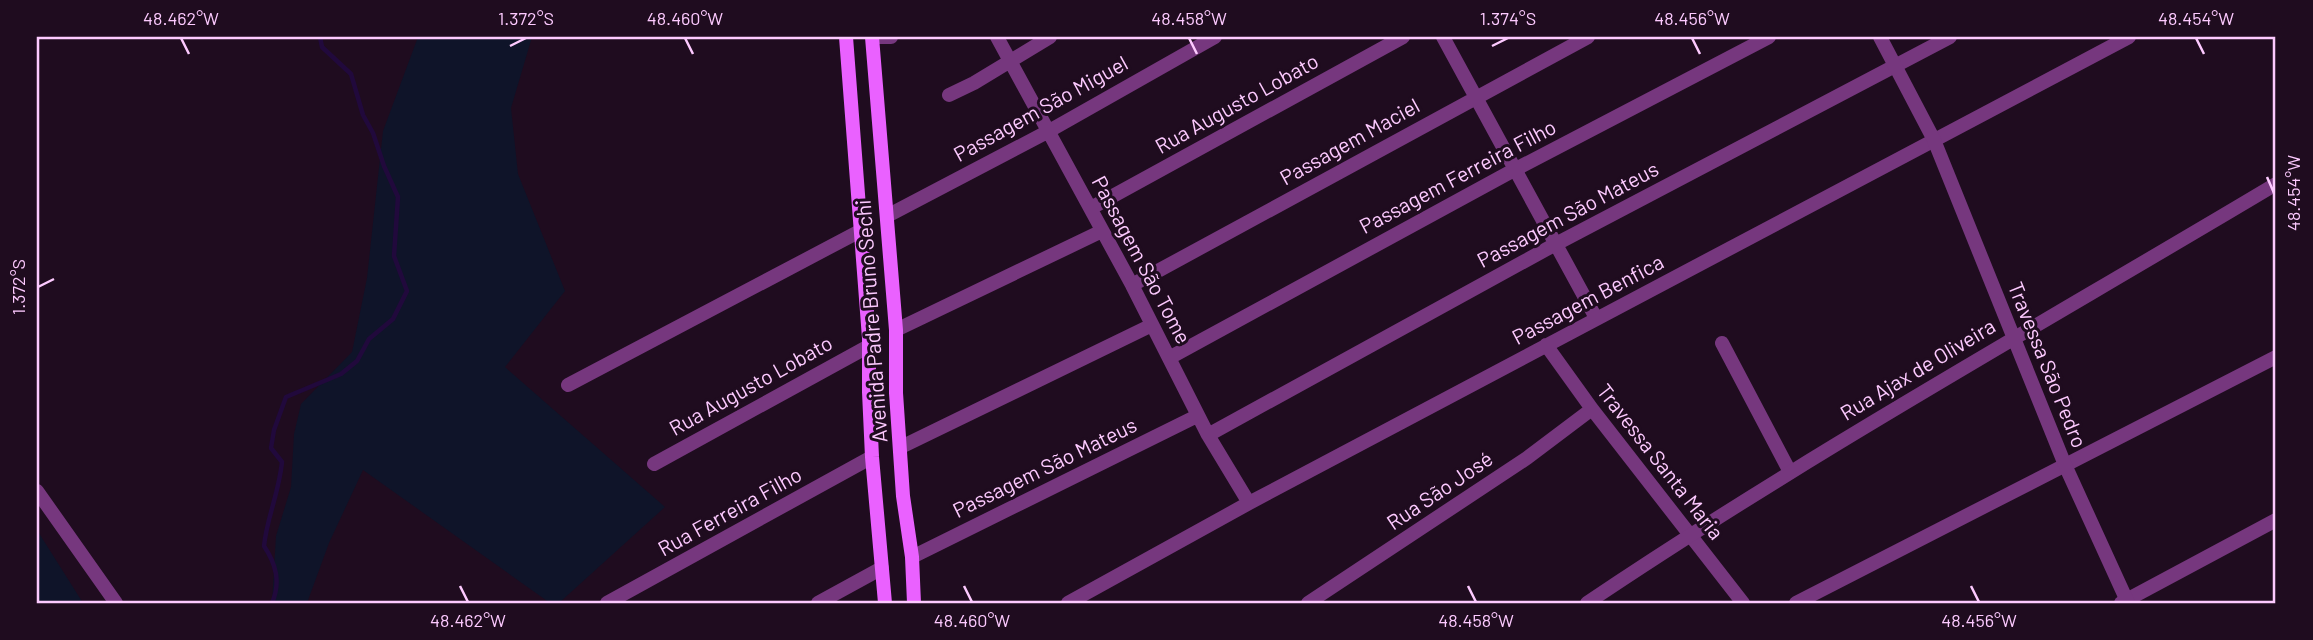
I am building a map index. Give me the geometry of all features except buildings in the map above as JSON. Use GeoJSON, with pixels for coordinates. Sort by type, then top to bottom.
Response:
{"type":"FeatureCollection","features":[{"type":"Feature","properties":{"kind":"main road","name":"Avenida Padre Bruno Sechi"},"geometry":{"type":"LineString","coordinates":[[846,37],[862,230],[872,457],[886,603]]}},
{"type":"Feature","properties":{"kind":"main road","name":"Avenida Padre Bruno Sechi"},"geometry":{"type":"LineString","coordinates":[[874,37],[896,330],[896,393],[903,496],[912,557],[914,603]]}},
{"type":"Feature","properties":{"kind":"street"},"geometry":{"type":"LineString","coordinates":[[874,37],[891,37]]}},
{"type":"Feature","properties":{"kind":"street","name":"Passagem São Tome"},"geometry":{"type":"LineString","coordinates":[[997,37],[1132,285],[1208,435],[1249,503]]}},
{"type":"Feature","properties":{"kind":"street"},"geometry":{"type":"LineString","coordinates":[[949,95],[974,83],[1049,37]]}},
{"type":"Feature","properties":{"kind":"street","name":"Passagem São Miguel"},"geometry":{"type":"LineString","coordinates":[[887,216],[1049,131],[1215,37]]}},
{"type":"Feature","properties":{"kind":"street","name":"Rua Augusto Lobato"},"geometry":{"type":"LineString","coordinates":[[1091,208],[1404,37]]}},
{"type":"Feature","properties":{"kind":"street"},"geometry":{"type":"LineString","coordinates":[[1443,37],[1596,318]]}},
{"type":"Feature","properties":{"kind":"street","name":"Passagem Maciel"},"geometry":{"type":"LineString","coordinates":[[1132,285],[1588,37]]}},
{"type":"Feature","properties":{"kind":"street","name":"Passagem Ferreira Filho"},"geometry":{"type":"LineString","coordinates":[[1169,358],[1514,170],[1769,37]]}},
{"type":"Feature","properties":{"kind":"street","name":"Travessa São Pedro"},"geometry":{"type":"LineString","coordinates":[[1880,37],[1934,140],[2012,338],[2125,602]]}},
{"type":"Feature","properties":{"kind":"street","name":"Passagem São Mateus"},"geometry":{"type":"LineString","coordinates":[[1208,435],[1554,245],[1950,37]]}},
{"type":"Feature","properties":{"kind":"street","name":"Passagem Benfica"},"geometry":{"type":"LineString","coordinates":[[1068,603],[1249,503],[2129,37]]}},
{"type":"Feature","properties":{"kind":"street","name":"Rua Ajax de Oliveira"},"geometry":{"type":"LineString","coordinates":[[1587,603],[1790,471],[2276,184]]}},
{"type":"Feature","properties":{"kind":"street"},"geometry":{"type":"LineString","coordinates":[[568,385],[862,230]]}},
{"type":"Feature","properties":{"kind":"street"},"geometry":{"type":"LineString","coordinates":[[896,330],[1102,231]]}},
{"type":"Feature","properties":{"kind":"street"},"geometry":{"type":"LineString","coordinates":[[901,447],[1152,325]]}},
{"type":"Feature","properties":{"kind":"street"},"geometry":{"type":"LineString","coordinates":[[1722,342],[1790,471]]}},
{"type":"Feature","properties":{"kind":"street","name":"Travessa Santa Maria"},"geometry":{"type":"LineString","coordinates":[[1546,345],[1592,409],[1743,603]]}},
{"type":"Feature","properties":{"kind":"street","name":"Rua Augusto Lobato"},"geometry":{"type":"LineString","coordinates":[[654,464],[869,346]]}},
{"type":"Feature","properties":{"kind":"street"},"geometry":{"type":"LineString","coordinates":[[1796,603],[2276,357]]}},
{"type":"Feature","properties":{"kind":"street","name":"Rua São José"},"geometry":{"type":"LineString","coordinates":[[1308,603],[1527,458],[1592,409]]}},
{"type":"Feature","properties":{"kind":"street","name":"Passagem São Mateus"},"geometry":{"type":"LineString","coordinates":[[912,557],[1198,416]]}},
{"type":"Feature","properties":{"kind":"street","name":"Rua Ferreira Filho"},"geometry":{"type":"LineString","coordinates":[[607,603],[872,457]]}},
{"type":"Feature","properties":{"kind":"street"},"geometry":{"type":"LineString","coordinates":[[37,491],[116,603]]}},
{"type":"Feature","properties":{"kind":"street"},"geometry":{"type":"LineString","coordinates":[[2125,602],[2276,520]]}},
{"type":"Feature","properties":{"kind":"street"},"geometry":{"type":"LineString","coordinates":[[818,603],[882,568]]}},
{"type":"Feature","properties":{"kind":"shaded area"},"geometry":{"type":"Polygon","coordinates":[[[418,37],[532,37],[511,108],[518,174],[565,291],[505,367],[665,507],[559,603],[550,603],[363,470],[329,543],[307,603],[272,603],[276,536],[291,487],[294,434],[301,404],[352,352],[367,278],[383,131],[418,37]]]}},
{"type":"Feature","properties":{"kind":"shaded area"},"geometry":{"type":"Polygon","coordinates":[[[37,530],[83,603],[37,603],[37,530]]]}},
{"type":"Feature","properties":{"kind":"waterway"},"geometry":{"type":"LineString","coordinates":[[272,603],[277,580],[272,560],[264,546],[282,462],[271,448],[274,430],[286,397],[341,374],[357,361],[369,339],[393,319],[407,291],[394,256],[398,197],[373,133],[363,115],[351,74],[322,47],[320,37]]}}]}
